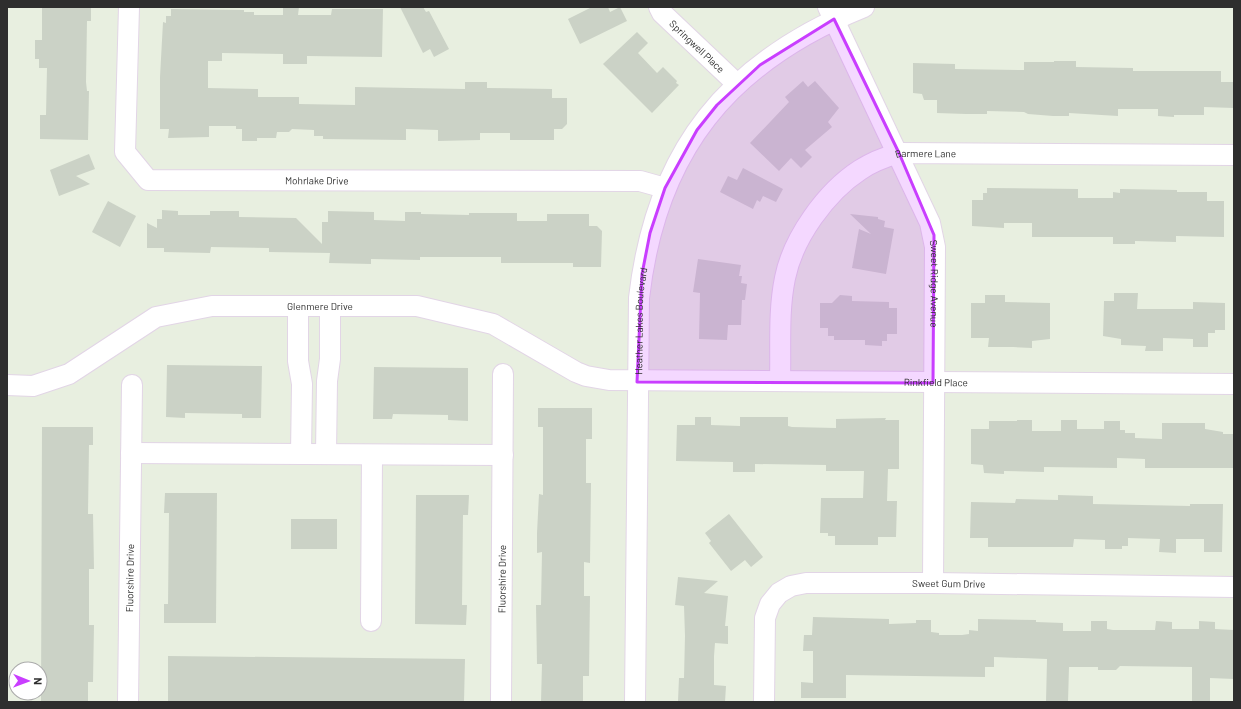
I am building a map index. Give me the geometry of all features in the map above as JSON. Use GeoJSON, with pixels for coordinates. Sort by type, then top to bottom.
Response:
{"type":"FeatureCollection","features":[{"type":"Feature","properties":{"kind":"street","name":"Mohrlake Drive"},"geometry":{"type":"LineString","coordinates":[[130,7],[126,152],[148,180],[640,181],[665,188]]}},
{"type":"Feature","properties":{"kind":"street","name":"Springwell Place"},"geometry":{"type":"LineString","coordinates":[[659,7],[662,13],[737,84]]}},
{"type":"Feature","properties":{"kind":"street","name":"Heather Lakes Boulevard"},"geometry":{"type":"LineString","coordinates":[[635,702],[639,298],[650,233],[665,188],[680,157],[697,130],[717,105],[737,84],[781,49],[831,13],[864,7]]}},
{"type":"Feature","properties":{"kind":"street","name":"Sweet Ridge Avenue"},"geometry":{"type":"LineString","coordinates":[[831,13],[899,153],[934,235],[933,583]]}},
{"type":"Feature","properties":{"kind":"street","name":"Barmere Lane"},"geometry":{"type":"LineString","coordinates":[[780,381],[781,305],[785,277],[794,250],[807,226],[841,185],[859,170],[879,159],[899,153],[1234,155]]}},
{"type":"Feature","properties":{"kind":"street","name":"Glenmere Drive"},"geometry":{"type":"LineString","coordinates":[[7,385],[33,386],[69,374],[156,317],[212,306],[417,306],[493,324],[566,367],[586,376],[598,379],[637,382]]}},
{"type":"Feature","properties":{"kind":"street"},"geometry":{"type":"LineString","coordinates":[[298,306],[298,361],[302,394],[301,454]]}},
{"type":"Feature","properties":{"kind":"street"},"geometry":{"type":"LineString","coordinates":[[326,454],[326,381],[330,358],[330,306]]}},
{"type":"Feature","properties":{"kind":"street"},"geometry":{"type":"LineString","coordinates":[[300,372],[328,372]]}},
{"type":"Feature","properties":{"kind":"street","name":"Fluorshire Drive"},"geometry":{"type":"LineString","coordinates":[[501,702],[503,374]]}},
{"type":"Feature","properties":{"kind":"street","name":"Rinkfield Place"},"geometry":{"type":"LineString","coordinates":[[637,382],[780,381],[1234,384]]}},
{"type":"Feature","properties":{"kind":"street","name":"Fluorshire Drive"},"geometry":{"type":"LineString","coordinates":[[128,702],[132,385]]}},
{"type":"Feature","properties":{"kind":"street"},"geometry":{"type":"LineString","coordinates":[[131,453],[503,456]]}},
{"type":"Feature","properties":{"kind":"street"},"geometry":{"type":"LineString","coordinates":[[371,621],[372,455]]}},
{"type":"Feature","properties":{"kind":"street","name":"Sweet Gum Drive"},"geometry":{"type":"LineString","coordinates":[[764,702],[765,618],[770,604],[779,593],[791,586],[806,583],[933,583],[1234,587]]}},
{"type":"Feature","properties":{"kind":"highlighted area"},"geometry":{"type":"Polygon","coordinates":[[[834,19],[899,153],[934,235],[933,383],[637,382],[642,274],[650,233],[665,188],[697,130],[717,105],[760,65],[834,19]]]}},
{"type":"Feature","properties":{"kind":"building"},"geometry":{"type":"Polygon","coordinates":[[[42,7],[91,7],[91,21],[87,21],[86,82],[87,91],[89,91],[88,140],[40,139],[40,115],[46,115],[47,68],[39,68],[39,59],[35,59],[35,40],[42,40],[42,7]]]}},
{"type":"Feature","properties":{"kind":"building"},"geometry":{"type":"Polygon","coordinates":[[[283,7],[299,7],[298,15],[331,15],[332,9],[383,9],[382,57],[307,56],[307,64],[283,64],[283,54],[222,53],[222,61],[208,61],[208,88],[258,89],[258,97],[299,97],[299,104],[355,105],[355,87],[465,89],[465,82],[487,82],[487,88],[552,89],[552,98],[567,98],[567,124],[562,129],[554,129],[554,140],[510,140],[510,133],[480,133],[480,140],[438,141],[438,130],[406,129],[406,140],[323,139],[323,136],[314,136],[314,130],[292,129],[289,132],[277,132],[276,138],[257,138],[257,141],[242,141],[242,129],[236,129],[236,126],[209,126],[209,137],[168,138],[169,129],[160,129],[160,77],[163,22],[166,23],[166,16],[171,16],[171,9],[244,10],[244,12],[254,12],[254,15],[283,15],[283,7]]]}},
{"type":"Feature","properties":{"kind":"building"},"geometry":{"type":"Polygon","coordinates":[[[400,7],[423,7],[426,12],[429,11],[449,49],[434,57],[430,49],[423,53],[400,7]]]}},
{"type":"Feature","properties":{"kind":"building"},"geometry":{"type":"Polygon","coordinates":[[[592,7],[608,7],[610,12],[620,7],[627,21],[580,44],[568,19],[592,7]]]}},
{"type":"Feature","properties":{"kind":"building"},"geometry":{"type":"Polygon","coordinates":[[[637,32],[648,43],[638,53],[657,73],[663,67],[679,85],[652,113],[603,64],[637,32]]]}},
{"type":"Feature","properties":{"kind":"building"},"geometry":{"type":"Polygon","coordinates":[[[1076,61],[1076,67],[1133,68],[1133,71],[1221,71],[1221,82],[1234,82],[1234,108],[1204,107],[1204,115],[1174,115],[1174,117],[1158,116],[1158,109],[1118,109],[1118,116],[1069,113],[1069,116],[1053,116],[1028,114],[1024,112],[987,111],[987,114],[937,113],[937,100],[924,100],[922,94],[913,93],[913,63],[955,64],[955,69],[1024,70],[1024,62],[1076,61]]]}},
{"type":"Feature","properties":{"kind":"building"},"geometry":{"type":"Polygon","coordinates":[[[803,81],[808,87],[815,81],[839,108],[828,122],[832,127],[805,150],[812,157],[801,168],[791,158],[779,171],[750,143],[789,102],[785,97],[803,81]]]}},
{"type":"Feature","properties":{"kind":"building"},"geometry":{"type":"Polygon","coordinates":[[[89,154],[95,169],[76,176],[90,184],[59,196],[50,170],[89,154]]]}},
{"type":"Feature","properties":{"kind":"building"},"geometry":{"type":"Polygon","coordinates":[[[743,168],[783,189],[776,202],[763,196],[760,202],[757,200],[753,209],[720,192],[728,176],[737,180],[743,168]]]}},
{"type":"Feature","properties":{"kind":"building"},"geometry":{"type":"Polygon","coordinates":[[[987,188],[1078,189],[1078,198],[1113,198],[1113,192],[1120,193],[1120,189],[1207,192],[1207,201],[1224,201],[1224,237],[1176,236],[1176,242],[1135,241],[1135,244],[1113,244],[1113,237],[1032,237],[1032,223],[1004,223],[1004,228],[972,226],[972,200],[983,200],[983,193],[987,193],[987,188]]]}},
{"type":"Feature","properties":{"kind":"building"},"geometry":{"type":"Polygon","coordinates":[[[108,201],[136,216],[120,247],[92,232],[108,201]]]}},
{"type":"Feature","properties":{"kind":"building"},"geometry":{"type":"Polygon","coordinates":[[[162,210],[178,211],[178,215],[210,215],[210,211],[239,211],[239,217],[296,218],[322,244],[322,222],[328,222],[328,211],[374,212],[374,220],[405,221],[405,212],[421,212],[421,214],[469,215],[469,213],[517,213],[517,221],[547,221],[547,214],[589,214],[589,226],[597,226],[602,231],[601,267],[573,267],[573,263],[501,263],[501,257],[420,257],[420,260],[371,259],[371,264],[329,263],[330,253],[269,252],[269,248],[211,247],[210,253],[164,252],[164,248],[147,248],[147,223],[157,228],[157,219],[162,219],[162,210]]]}},
{"type":"Feature","properties":{"kind":"building"},"geometry":{"type":"Polygon","coordinates":[[[850,214],[878,217],[878,219],[885,221],[884,227],[894,229],[886,274],[852,268],[859,229],[871,234],[850,214]]]}},
{"type":"Feature","properties":{"kind":"building"},"geometry":{"type":"Polygon","coordinates":[[[698,259],[741,265],[739,276],[742,276],[741,283],[747,284],[745,300],[742,300],[741,325],[728,325],[727,340],[699,339],[700,293],[693,292],[698,259]]]}},
{"type":"Feature","properties":{"kind":"building"},"geometry":{"type":"Polygon","coordinates":[[[1114,293],[1138,293],[1137,309],[1193,309],[1193,302],[1225,303],[1225,330],[1215,330],[1215,333],[1208,333],[1208,347],[1193,347],[1193,339],[1163,338],[1163,351],[1145,351],[1146,346],[1121,345],[1121,339],[1103,336],[1104,301],[1114,301],[1114,293]]]}},
{"type":"Feature","properties":{"kind":"building"},"geometry":{"type":"Polygon","coordinates":[[[840,295],[852,296],[852,301],[889,302],[889,308],[897,308],[897,334],[887,334],[887,341],[882,341],[882,346],[865,345],[865,340],[834,340],[834,336],[828,336],[828,328],[820,328],[820,303],[832,303],[840,295]]]}},
{"type":"Feature","properties":{"kind":"building"},"geometry":{"type":"Polygon","coordinates":[[[985,295],[1005,295],[1005,302],[1050,303],[1050,339],[1032,341],[1032,348],[988,347],[989,338],[971,338],[971,303],[985,303],[985,295]]]}},
{"type":"Feature","properties":{"kind":"building"},"geometry":{"type":"Polygon","coordinates":[[[167,365],[262,366],[261,418],[242,418],[242,414],[185,413],[185,418],[166,417],[167,365]]]}},
{"type":"Feature","properties":{"kind":"building"},"geometry":{"type":"Polygon","coordinates":[[[374,367],[468,368],[468,421],[448,420],[448,415],[393,414],[392,419],[373,419],[374,367]]]}},
{"type":"Feature","properties":{"kind":"building"},"geometry":{"type":"Polygon","coordinates":[[[538,408],[592,408],[592,439],[586,439],[586,483],[591,483],[590,563],[584,562],[584,596],[590,596],[589,676],[583,676],[583,702],[541,702],[542,664],[537,664],[536,605],[541,605],[542,552],[537,553],[537,533],[539,494],[543,495],[543,427],[538,427],[538,408]]]}},
{"type":"Feature","properties":{"kind":"building"},"geometry":{"type":"Polygon","coordinates":[[[695,417],[711,417],[711,425],[740,426],[740,417],[788,417],[788,426],[792,427],[836,428],[836,419],[886,418],[885,420],[899,420],[899,469],[888,469],[887,501],[897,501],[896,537],[878,537],[878,545],[835,545],[835,536],[828,536],[828,533],[820,533],[821,498],[863,498],[864,471],[826,471],[826,465],[755,464],[755,472],[733,472],[733,462],[676,461],[677,425],[695,425],[695,417]]]}},
{"type":"Feature","properties":{"kind":"building"},"geometry":{"type":"Polygon","coordinates":[[[1032,420],[1032,431],[1061,431],[1061,420],[1077,420],[1077,429],[1104,429],[1104,421],[1120,421],[1120,430],[1125,430],[1125,433],[1135,433],[1135,438],[1162,439],[1162,423],[1205,423],[1205,429],[1223,432],[1223,434],[1234,434],[1234,468],[1145,468],[1145,459],[1117,458],[1117,468],[1044,467],[1044,472],[1004,471],[1004,474],[984,473],[983,465],[971,464],[971,429],[989,429],[989,421],[1032,420]]]}},
{"type":"Feature","properties":{"kind":"building"},"geometry":{"type":"Polygon","coordinates":[[[42,427],[93,427],[93,445],[89,445],[88,514],[93,514],[94,569],[89,569],[89,625],[94,625],[93,682],[88,682],[88,702],[41,702],[48,701],[48,661],[41,661],[42,427]]]}},
{"type":"Feature","properties":{"kind":"building"},"geometry":{"type":"Polygon","coordinates":[[[165,493],[217,493],[216,623],[164,623],[164,604],[168,604],[169,513],[164,513],[165,493]]]}},
{"type":"Feature","properties":{"kind":"building"},"geometry":{"type":"Polygon","coordinates":[[[416,495],[469,495],[468,515],[463,515],[462,605],[467,605],[466,625],[415,624],[416,495]]]}},
{"type":"Feature","properties":{"kind":"building"},"geometry":{"type":"Polygon","coordinates":[[[1058,495],[1093,496],[1093,504],[1190,506],[1190,504],[1223,504],[1222,552],[1204,552],[1204,539],[1176,539],[1176,553],[1159,552],[1160,539],[1128,538],[1128,546],[1122,546],[1122,549],[1105,549],[1105,540],[1074,539],[1073,547],[988,547],[988,538],[970,538],[971,502],[1015,503],[1016,499],[1058,500],[1058,495]]]}},
{"type":"Feature","properties":{"kind":"building"},"geometry":{"type":"Polygon","coordinates":[[[729,514],[763,557],[751,567],[745,560],[731,571],[709,543],[711,541],[705,533],[729,514]]]}},
{"type":"Feature","properties":{"kind":"building"},"geometry":{"type":"Polygon","coordinates":[[[291,519],[337,519],[337,549],[291,549],[291,519]]]}},
{"type":"Feature","properties":{"kind":"building"},"geometry":{"type":"Polygon","coordinates":[[[678,577],[718,581],[704,593],[728,596],[725,626],[728,626],[728,644],[715,643],[714,656],[714,685],[726,686],[725,702],[678,701],[679,678],[684,678],[685,636],[684,606],[675,605],[678,577]]]}},
{"type":"Feature","properties":{"kind":"building"},"geometry":{"type":"Polygon","coordinates":[[[813,617],[889,619],[889,624],[916,623],[916,620],[931,620],[931,632],[939,633],[939,635],[962,635],[969,634],[969,630],[978,631],[978,619],[1036,620],[1036,622],[1063,623],[1063,631],[1091,631],[1091,621],[1107,621],[1107,629],[1113,630],[1155,630],[1156,621],[1172,622],[1172,629],[1199,629],[1199,621],[1215,622],[1215,629],[1234,630],[1234,679],[1210,678],[1210,702],[1192,702],[1192,667],[1120,666],[1116,670],[1098,670],[1098,667],[1069,667],[1068,702],[1046,702],[1047,659],[994,657],[994,667],[985,667],[985,677],[846,675],[846,698],[801,698],[801,682],[813,683],[813,651],[803,651],[804,635],[812,635],[813,617]]]}},
{"type":"Feature","properties":{"kind":"building"},"geometry":{"type":"Polygon","coordinates":[[[168,656],[465,659],[464,702],[168,702],[168,656]]]}}]}
